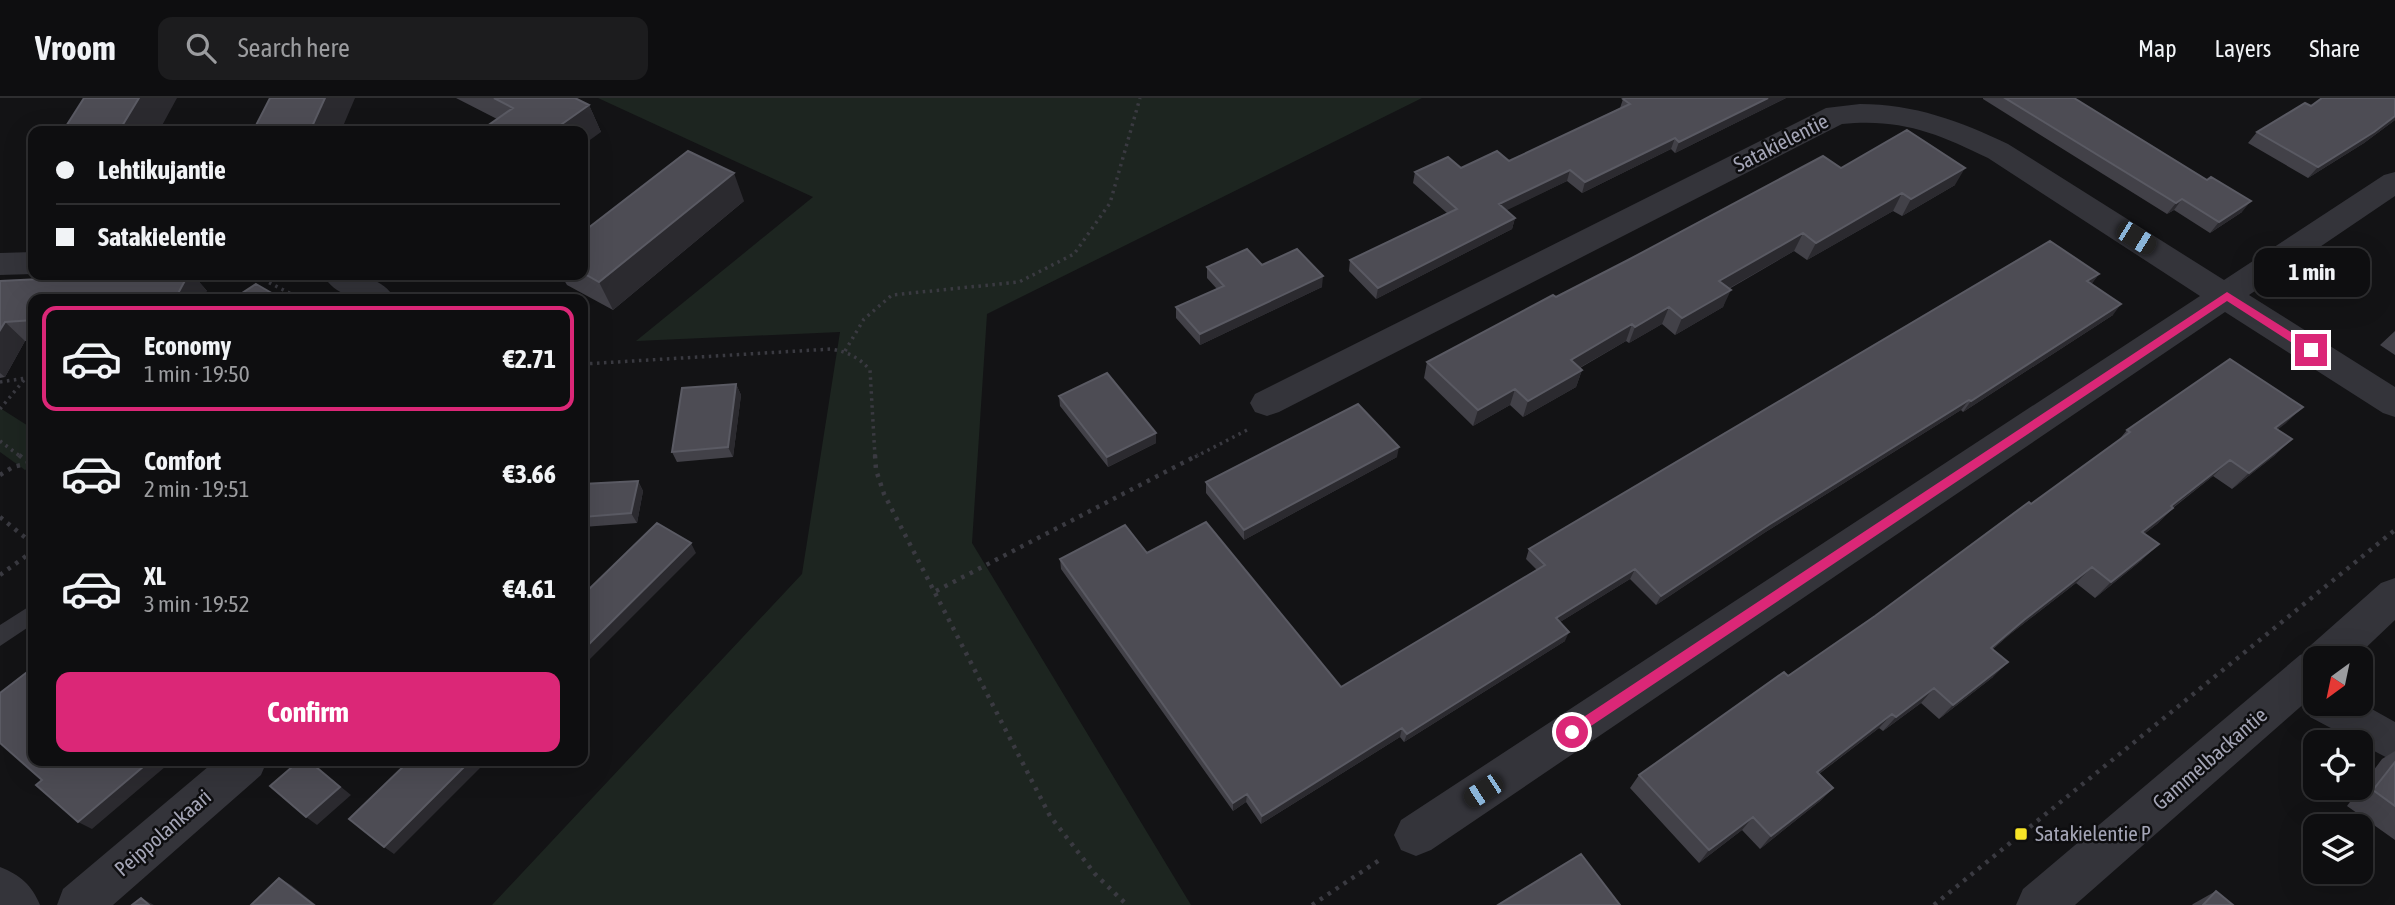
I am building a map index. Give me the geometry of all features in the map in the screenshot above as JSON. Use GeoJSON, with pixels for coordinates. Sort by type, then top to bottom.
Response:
{"type":"FeatureCollection","features":[{"type":"Feature","properties":{"kind":"street","name":"Satakielentie"},"geometry":{"type":"LineString","coordinates":[[1267,403],[1331,373],[1836,115],[1869,111],[1910,115],[1950,127],[1998,151],[2395,404]]}},
{"type":"Feature","properties":{"kind":"street"},"geometry":{"type":"LineString","coordinates":[[1416,835],[2395,182]]}},
{"type":"Feature","properties":{"kind":"street"},"geometry":{"type":"LineString","coordinates":[[0,264],[28,263]]}},
{"type":"Feature","properties":{"kind":"street"},"geometry":{"type":"LineString","coordinates":[[347,280],[371,294]]}},
{"type":"Feature","properties":{"kind":"street","name":"Gammelbackantie"},"geometry":{"type":"LineString","coordinates":[[2349,646],[2395,595]]}},
{"type":"Feature","properties":{"kind":"street","name":"Gammelbackantie"},"geometry":{"type":"LineString","coordinates":[[2040,905],[2303,693]]}},
{"type":"Feature","properties":{"kind":"street"},"geometry":{"type":"LineString","coordinates":[[2359,716],[2395,743]]}},
{"type":"Feature","properties":{"kind":"street","name":"Peippolankaari"},"geometry":{"type":"LineString","coordinates":[[79,905],[240,766]]}},
{"type":"Feature","properties":{"kind":"street"},"geometry":{"type":"LineString","coordinates":[[0,889],[18,905]]}},
{"type":"Feature","properties":{"kind":"lane"},"geometry":{"type":"LineString","coordinates":[[0,637],[28,617]]}},
{"type":"Feature","properties":{"kind":"path"},"geometry":{"type":"LineString","coordinates":[[845,351],[864,318],[892,295],[1019,282],[1074,254],[1110,203],[1140,98]]}},
{"type":"Feature","properties":{"kind":"path"},"geometry":{"type":"LineString","coordinates":[[182,281],[198,280]]}},
{"type":"Feature","properties":{"kind":"path"},"geometry":{"type":"LineString","coordinates":[[264,280],[291,294]]}},
{"type":"Feature","properties":{"kind":"path"},"geometry":{"type":"LineString","coordinates":[[588,364],[831,349],[845,351],[862,359],[870,370],[876,470],[899,526],[936,591],[973,669],[1050,816],[1095,874],[1127,905]]}},
{"type":"Feature","properties":{"kind":"path"},"geometry":{"type":"LineString","coordinates":[[0,382],[28,378]]}},
{"type":"Feature","properties":{"kind":"path"},"geometry":{"type":"LineString","coordinates":[[0,409],[24,379]]}},
{"type":"Feature","properties":{"kind":"path"},"geometry":{"type":"LineString","coordinates":[[936,591],[1259,423],[1267,403]]}},
{"type":"Feature","properties":{"kind":"path"},"geometry":{"type":"LineString","coordinates":[[0,441],[28,461]]}},
{"type":"Feature","properties":{"kind":"path"},"geometry":{"type":"LineString","coordinates":[[0,475],[28,463]]}},
{"type":"Feature","properties":{"kind":"path"},"geometry":{"type":"LineString","coordinates":[[0,517],[28,540]]}},
{"type":"Feature","properties":{"kind":"path"},"geometry":{"type":"LineString","coordinates":[[1934,905],[2395,530]]}},
{"type":"Feature","properties":{"kind":"path"},"geometry":{"type":"LineString","coordinates":[[0,575],[28,555]]}},
{"type":"Feature","properties":{"kind":"path"},"geometry":{"type":"LineString","coordinates":[[1312,905],[1416,835]]}},
{"type":"Feature","properties":{"kind":"shaded area"},"geometry":{"type":"Polygon","coordinates":[[[598,98],[1422,98],[987,314],[972,543],[1191,905],[492,905],[802,574],[840,332],[636,341],[813,197],[598,98]]]}},
{"type":"Feature","properties":{"kind":"shaded area"},"geometry":{"type":"Polygon","coordinates":[[[0,408],[28,426],[28,468],[25,470],[0,452],[0,408]]]}},
{"type":"Feature","properties":{"kind":"building"},"geometry":{"type":"Polygon","coordinates":[[[84,98],[139,98],[122,126],[66,126],[84,98]]]}},
{"type":"Feature","properties":{"kind":"building"},"geometry":{"type":"Polygon","coordinates":[[[270,98],[325,98],[312,126],[256,126],[270,98]]]}},
{"type":"Feature","properties":{"kind":"building"},"geometry":{"type":"Polygon","coordinates":[[[494,98],[575,98],[589,105],[559,126],[487,126],[513,108],[494,98]]]}},
{"type":"Feature","properties":{"kind":"building"},"geometry":{"type":"Polygon","coordinates":[[[1768,98],[1679,142],[1675,138],[1585,182],[1570,170],[1499,204],[1515,218],[1378,288],[1350,260],[1457,209],[1415,172],[1448,157],[1461,168],[1497,151],[1509,161],[1630,104],[1623,99],[1768,98]]]}},
{"type":"Feature","properties":{"kind":"building"},"geometry":{"type":"Polygon","coordinates":[[[2005,98],[2074,98],[2207,180],[2211,177],[2251,201],[2219,222],[2182,199],[2176,203],[2005,98]]]}},
{"type":"Feature","properties":{"kind":"building"},"geometry":{"type":"Polygon","coordinates":[[[2322,98],[2395,98],[2395,116],[2318,167],[2257,132],[2305,103],[2311,106],[2322,98]]]}},
{"type":"Feature","properties":{"kind":"building"},"geometry":{"type":"Polygon","coordinates":[[[1907,130],[1965,168],[1911,199],[1902,193],[1816,243],[1803,233],[1719,281],[1731,290],[1682,318],[1669,307],[1635,327],[1632,324],[1571,360],[1582,370],[1528,401],[1515,389],[1478,410],[1427,362],[1553,295],[1556,297],[1628,260],[1823,156],[1841,168],[1907,130]]]}},
{"type":"Feature","properties":{"kind":"building"},"geometry":{"type":"Polygon","coordinates":[[[688,151],[734,173],[599,282],[588,276],[588,228],[688,151]]]}},
{"type":"Feature","properties":{"kind":"building"},"geometry":{"type":"Polygon","coordinates":[[[2050,241],[2099,274],[2087,281],[2121,304],[1971,401],[1770,524],[1661,596],[1635,569],[1556,618],[1569,632],[1407,734],[1402,728],[1262,816],[1247,794],[1233,803],[1060,559],[1125,525],[1147,553],[1206,522],[1341,687],[1545,565],[1529,549],[2050,241]]]}},
{"type":"Feature","properties":{"kind":"building"},"geometry":{"type":"Polygon","coordinates":[[[1247,249],[1262,265],[1297,249],[1323,276],[1200,334],[1176,307],[1224,286],[1207,267],[1247,249]]]}},
{"type":"Feature","properties":{"kind":"building"},"geometry":{"type":"Polygon","coordinates":[[[185,280],[178,294],[28,294],[28,320],[5,322],[0,330],[0,281],[185,280]]]}},
{"type":"Feature","properties":{"kind":"building"},"geometry":{"type":"Polygon","coordinates":[[[256,284],[273,294],[241,294],[256,284]]]}},
{"type":"Feature","properties":{"kind":"building"},"geometry":{"type":"Polygon","coordinates":[[[2230,359],[2303,407],[2275,428],[2292,439],[2249,473],[2230,460],[2142,532],[2159,544],[2111,582],[2092,567],[2024,620],[1991,648],[2008,662],[1953,705],[1934,688],[1896,717],[1892,714],[1817,772],[1833,788],[1771,836],[1753,817],[1709,850],[1639,775],[1784,672],[1788,676],[1875,616],[2029,502],[2031,504],[2130,432],[2127,430],[2230,359]]]}},
{"type":"Feature","properties":{"kind":"building"},"geometry":{"type":"Polygon","coordinates":[[[1107,373],[1156,433],[1107,457],[1059,396],[1107,373]]]}},
{"type":"Feature","properties":{"kind":"building"},"geometry":{"type":"Polygon","coordinates":[[[736,384],[728,447],[672,452],[682,388],[736,384]]]}},
{"type":"Feature","properties":{"kind":"building"},"geometry":{"type":"Polygon","coordinates":[[[1358,404],[1399,447],[1244,530],[1206,482],[1358,404]]]}},
{"type":"Feature","properties":{"kind":"building"},"geometry":{"type":"Polygon","coordinates":[[[638,481],[631,513],[588,517],[588,484],[638,481]]]}},
{"type":"Feature","properties":{"kind":"building"},"geometry":{"type":"Polygon","coordinates":[[[657,523],[691,543],[588,645],[588,590],[657,523]]]}},
{"type":"Feature","properties":{"kind":"building"},"geometry":{"type":"Polygon","coordinates":[[[28,671],[28,766],[144,766],[78,822],[36,785],[42,780],[0,743],[0,693],[28,671]]]}},
{"type":"Feature","properties":{"kind":"building"},"geometry":{"type":"Polygon","coordinates":[[[2395,762],[2395,806],[2373,790],[2395,762]]]}},
{"type":"Feature","properties":{"kind":"building"},"geometry":{"type":"Polygon","coordinates":[[[293,766],[315,766],[340,787],[306,817],[270,786],[293,766]]]}},
{"type":"Feature","properties":{"kind":"building"},"geometry":{"type":"Polygon","coordinates":[[[404,766],[465,766],[384,847],[349,819],[404,766]]]}},
{"type":"Feature","properties":{"kind":"building"},"geometry":{"type":"Polygon","coordinates":[[[1581,854],[1620,905],[1498,905],[1581,854]]]}},
{"type":"Feature","properties":{"kind":"building"},"geometry":{"type":"Polygon","coordinates":[[[279,878],[314,905],[251,905],[279,878]]]}},
{"type":"Feature","properties":{"kind":"building"},"geometry":{"type":"Polygon","coordinates":[[[2216,891],[2233,905],[2203,905],[2216,891]]]}},
{"type":"Feature","properties":{"kind":"building"},"geometry":{"type":"Polygon","coordinates":[[[141,898],[149,905],[132,905],[141,898]]]}},
{"type":"Feature","properties":{"kind":"place","name":"Satakielentie P"},"geometry":{"type":"Point","coordinates":[2021,834]}},
{"type":"Feature","properties":{"kind":"route"},"geometry":{"type":"LineString","coordinates":[[1572,732],[2227,296],[2311,350]]}}]}
